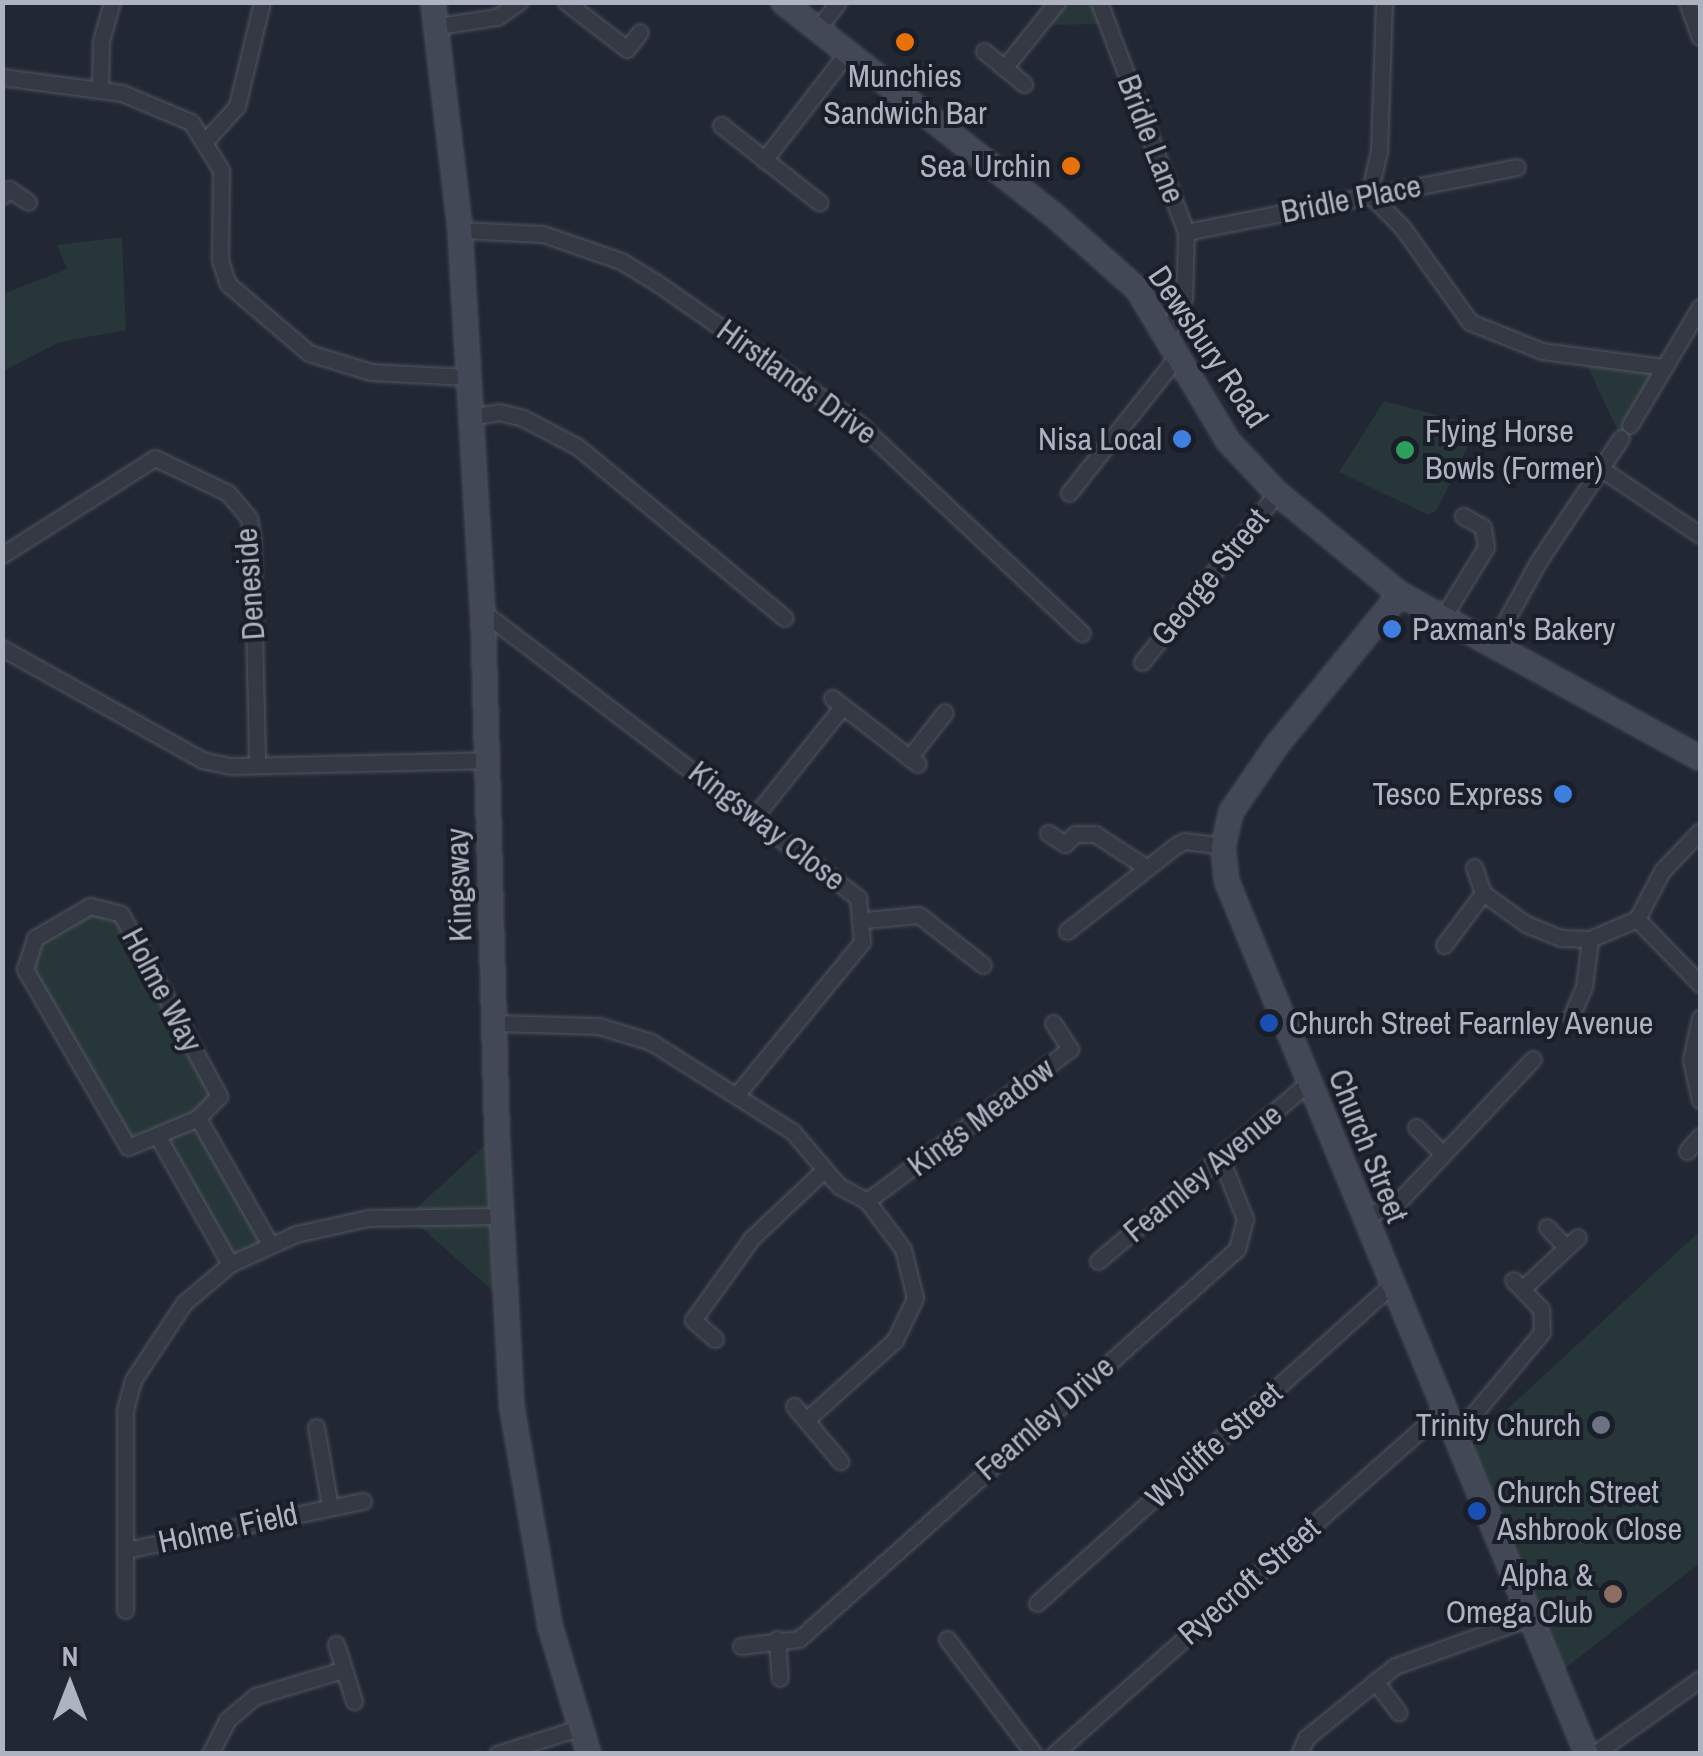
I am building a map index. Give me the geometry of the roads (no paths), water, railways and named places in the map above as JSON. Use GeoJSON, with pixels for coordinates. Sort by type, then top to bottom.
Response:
{"type":"FeatureCollection","features":[{"type":"Feature","properties":{"kind":"street"},"geometry":{"type":"LineString","coordinates":[[100,90],[101,41],[112,2]]}},
{"type":"Feature","properties":{"kind":"street"},"geometry":{"type":"LineString","coordinates":[[207,139],[237,106],[262,2]]}},
{"type":"Feature","properties":{"kind":"street"},"geometry":{"type":"LineString","coordinates":[[435,10],[497,18],[519,2]]}},
{"type":"Feature","properties":{"kind":"street"},"geometry":{"type":"LineString","coordinates":[[566,2],[591,8],[626,49],[640,32]]}},
{"type":"Feature","properties":{"kind":"street","name":"Dewsbury Road"},"geometry":{"type":"LineString","coordinates":[[782,2],[1055,216],[1138,290],[1228,441],[1277,492],[1400,594],[1700,758]]}},
{"type":"Feature","properties":{"kind":"street"},"geometry":{"type":"LineString","coordinates":[[817,30],[838,2]]}},
{"type":"Feature","properties":{"kind":"street"},"geometry":{"type":"LineString","coordinates":[[1004,68],[1057,2]]}},
{"type":"Feature","properties":{"kind":"street","name":"Bridle Lane"},"geometry":{"type":"LineString","coordinates":[[1070,492],[1173,345],[1184,298],[1186,232],[1099,2]]}},
{"type":"Feature","properties":{"kind":"street"},"geometry":{"type":"LineString","coordinates":[[1384,2],[1379,150],[1369,194],[1402,227],[1470,322],[1542,351],[1663,366]]}},
{"type":"Feature","properties":{"kind":"street"},"geometry":{"type":"LineString","coordinates":[[1687,2],[1700,37]]}},
{"type":"Feature","properties":{"kind":"street","name":"Kingsway"},"geometry":{"type":"LineString","coordinates":[[435,10],[460,230],[483,612],[500,1216],[519,1466],[550,1626],[589,1754]]}},
{"type":"Feature","properties":{"kind":"street"},"geometry":{"type":"LineString","coordinates":[[984,51],[1024,84]]}},
{"type":"Feature","properties":{"kind":"street"},"geometry":{"type":"LineString","coordinates":[[764,160],[847,53]]}},
{"type":"Feature","properties":{"kind":"street"},"geometry":{"type":"LineString","coordinates":[[2,77],[100,90],[159,104],[207,139],[223,190],[220,260],[228,284],[249,306],[309,352],[371,372],[467,377]]}},
{"type":"Feature","properties":{"kind":"street"},"geometry":{"type":"LineString","coordinates":[[721,125],[820,202]]}},
{"type":"Feature","properties":{"kind":"street","name":"Bridle Place"},"geometry":{"type":"LineString","coordinates":[[1186,232],[1517,167]]}},
{"type":"Feature","properties":{"kind":"street"},"geometry":{"type":"LineString","coordinates":[[4,189],[28,202]]}},
{"type":"Feature","properties":{"kind":"street","name":"Hirstlands Drive"},"geometry":{"type":"LineString","coordinates":[[460,230],[543,234],[621,261],[656,283],[858,423],[1082,633]]}},
{"type":"Feature","properties":{"kind":"street"},"geometry":{"type":"LineString","coordinates":[[1492,644],[1538,562],[1603,470],[1700,307]]}},
{"type":"Feature","properties":{"kind":"street"},"geometry":{"type":"LineString","coordinates":[[471,418],[499,412],[550,430],[674,524],[785,618]]}},
{"type":"Feature","properties":{"kind":"street","name":"Deneside"},"geometry":{"type":"LineString","coordinates":[[2,555],[155,458],[228,494],[248,518],[252,536],[257,765]]}},
{"type":"Feature","properties":{"kind":"street"},"geometry":{"type":"LineString","coordinates":[[1603,470],[1700,535]]}},
{"type":"Feature","properties":{"kind":"street","name":"George Street"},"geometry":{"type":"LineString","coordinates":[[1142,662],[1277,492]]}},
{"type":"Feature","properties":{"kind":"street"},"geometry":{"type":"LineString","coordinates":[[1443,617],[1486,547],[1483,527],[1463,516]]}},
{"type":"Feature","properties":{"kind":"street"},"geometry":{"type":"LineString","coordinates":[[1067,931],[1144,866],[1184,841],[1223,846],[1232,812],[1256,773],[1400,594]]}},
{"type":"Feature","properties":{"kind":"street","name":"Kingsway Close"},"geometry":{"type":"LineString","coordinates":[[483,612],[851,890],[865,920],[854,954],[739,1092]]}},
{"type":"Feature","properties":{"kind":"street"},"geometry":{"type":"LineString","coordinates":[[2,648],[172,748],[202,760],[257,765],[488,760]]}},
{"type":"Feature","properties":{"kind":"street"},"geometry":{"type":"LineString","coordinates":[[755,816],[837,703],[914,761],[946,712]]}},
{"type":"Feature","properties":{"kind":"street"},"geometry":{"type":"LineString","coordinates":[[1474,868],[1483,893],[1543,932],[1590,939],[1637,918],[1662,871],[1700,831]]}},
{"type":"Feature","properties":{"kind":"street"},"geometry":{"type":"LineString","coordinates":[[1048,833],[1064,844],[1075,834],[1095,834],[1144,866]]}},
{"type":"Feature","properties":{"kind":"street","name":"Church Street"},"geometry":{"type":"LineString","coordinates":[[1223,846],[1227,882],[1307,1084],[1445,1408],[1529,1618],[1590,1754]]}},
{"type":"Feature","properties":{"kind":"street"},"geometry":{"type":"LineString","coordinates":[[1444,945],[1483,893]]}},
{"type":"Feature","properties":{"kind":"street","name":"Holme Way"},"geometry":{"type":"LineString","coordinates":[[158,1137],[128,1147],[25,969],[35,938],[90,906],[120,914],[219,1096],[198,1118]]}},
{"type":"Feature","properties":{"kind":"street"},"geometry":{"type":"LineString","coordinates":[[865,920],[920,915],[983,964]]}},
{"type":"Feature","properties":{"kind":"street"},"geometry":{"type":"LineString","coordinates":[[1637,918],[1700,984]]}},
{"type":"Feature","properties":{"kind":"street"},"geometry":{"type":"LineString","coordinates":[[1571,1017],[1584,988],[1590,939]]}},
{"type":"Feature","properties":{"kind":"street"},"geometry":{"type":"LineString","coordinates":[[1700,1018],[1691,1060],[1700,1100]]}},
{"type":"Feature","properties":{"kind":"street"},"geometry":{"type":"LineString","coordinates":[[495,1023],[572,1022],[626,1032],[739,1092],[792,1131],[824,1170],[867,1201],[903,1249],[916,1298],[895,1340],[806,1420]]}},
{"type":"Feature","properties":{"kind":"street","name":"Kings Meadow"},"geometry":{"type":"LineString","coordinates":[[867,1201],[1070,1048],[1053,1024]]}},
{"type":"Feature","properties":{"kind":"street"},"geometry":{"type":"LineString","coordinates":[[1362,1218],[1399,1201],[1534,1058]]}},
{"type":"Feature","properties":{"kind":"street","name":"Fearnley Avenue"},"geometry":{"type":"LineString","coordinates":[[1098,1262],[1307,1084]]}},
{"type":"Feature","properties":{"kind":"street"},"geometry":{"type":"LineString","coordinates":[[230,1264],[158,1137],[198,1118],[270,1244]]}},
{"type":"Feature","properties":{"kind":"street"},"geometry":{"type":"LineString","coordinates":[[1416,1128],[1443,1154]]}},
{"type":"Feature","properties":{"kind":"street"},"geometry":{"type":"LineString","coordinates":[[1687,1151],[1700,1136]]}},
{"type":"Feature","properties":{"kind":"street","name":"Fearnley Drive"},"geometry":{"type":"LineString","coordinates":[[741,1646],[799,1638],[1237,1249],[1246,1219],[1221,1159]]}},
{"type":"Feature","properties":{"kind":"street"},"geometry":{"type":"LineString","coordinates":[[715,1339],[693,1320],[752,1238],[824,1170]]}},
{"type":"Feature","properties":{"kind":"street"},"geometry":{"type":"LineString","coordinates":[[125,1610],[122,1440],[133,1380],[184,1303],[230,1264],[270,1244],[368,1218],[500,1216]]}},
{"type":"Feature","properties":{"kind":"street"},"geometry":{"type":"LineString","coordinates":[[1456,1435],[1542,1332],[1541,1309],[1517,1285],[1571,1241],[1547,1227]]}},
{"type":"Feature","properties":{"kind":"street","name":"Wycliffe Street"},"geometry":{"type":"LineString","coordinates":[[1037,1604],[1390,1286]]}},
{"type":"Feature","properties":{"kind":"street"},"geometry":{"type":"LineString","coordinates":[[794,1406],[840,1461]]}},
{"type":"Feature","properties":{"kind":"street","name":"Ryecroft Street"},"geometry":{"type":"LineString","coordinates":[[1054,1754],[1445,1408]]}},
{"type":"Feature","properties":{"kind":"street","name":"Holme Field"},"geometry":{"type":"LineString","coordinates":[[316,1427],[330,1506]]}},
{"type":"Feature","properties":{"kind":"street","name":"Holme Field"},"geometry":{"type":"LineString","coordinates":[[126,1550],[363,1501]]}},
{"type":"Feature","properties":{"kind":"street"},"geometry":{"type":"LineString","coordinates":[[1299,1754],[1306,1738],[1396,1666],[1529,1618]]}},
{"type":"Feature","properties":{"kind":"street"},"geometry":{"type":"LineString","coordinates":[[947,1638],[1034,1754]]}},
{"type":"Feature","properties":{"kind":"street"},"geometry":{"type":"LineString","coordinates":[[776,1640],[780,1678]]}},
{"type":"Feature","properties":{"kind":"street"},"geometry":{"type":"LineString","coordinates":[[336,1644],[354,1701]]}},
{"type":"Feature","properties":{"kind":"street"},"geometry":{"type":"LineString","coordinates":[[210,1754],[227,1720],[256,1696],[342,1670]]}},
{"type":"Feature","properties":{"kind":"street"},"geometry":{"type":"LineString","coordinates":[[1590,1754],[1700,1679]]}},
{"type":"Feature","properties":{"kind":"street"},"geometry":{"type":"LineString","coordinates":[[1375,1681],[1398,1712]]}},
{"type":"Feature","properties":{"kind":"street"},"geometry":{"type":"LineString","coordinates":[[497,1754],[581,1727]]}},
{"type":"Feature","properties":{"kind":"place","name":"Munchies Sandwich Bar"},"geometry":{"type":"Point","coordinates":[905,42]}},
{"type":"Feature","properties":{"kind":"place","name":"Sea Urchin"},"geometry":{"type":"Point","coordinates":[1071,166]}},
{"type":"Feature","properties":{"kind":"place","name":"Nisa Local"},"geometry":{"type":"Point","coordinates":[1182,439]}},
{"type":"Feature","properties":{"kind":"place","name":"Flying Horse Bowls (Former)"},"geometry":{"type":"Point","coordinates":[1405,450]}},
{"type":"Feature","properties":{"kind":"place","name":"Paxman's Bakery"},"geometry":{"type":"Point","coordinates":[1392,629]}},
{"type":"Feature","properties":{"kind":"place","name":"Tesco Express"},"geometry":{"type":"Point","coordinates":[1563,794]}},
{"type":"Feature","properties":{"kind":"place","name":"Church Street Fearnley Avenue"},"geometry":{"type":"Point","coordinates":[1269,1023]}},
{"type":"Feature","properties":{"kind":"place","name":"Trinity Church"},"geometry":{"type":"Point","coordinates":[1601,1425]}},
{"type":"Feature","properties":{"kind":"place","name":"Church Street Ashbrook Close"},"geometry":{"type":"Point","coordinates":[1477,1511]}},
{"type":"Feature","properties":{"kind":"place","name":"Alpha & Omega Club"},"geometry":{"type":"Point","coordinates":[1613,1594]}}]}
